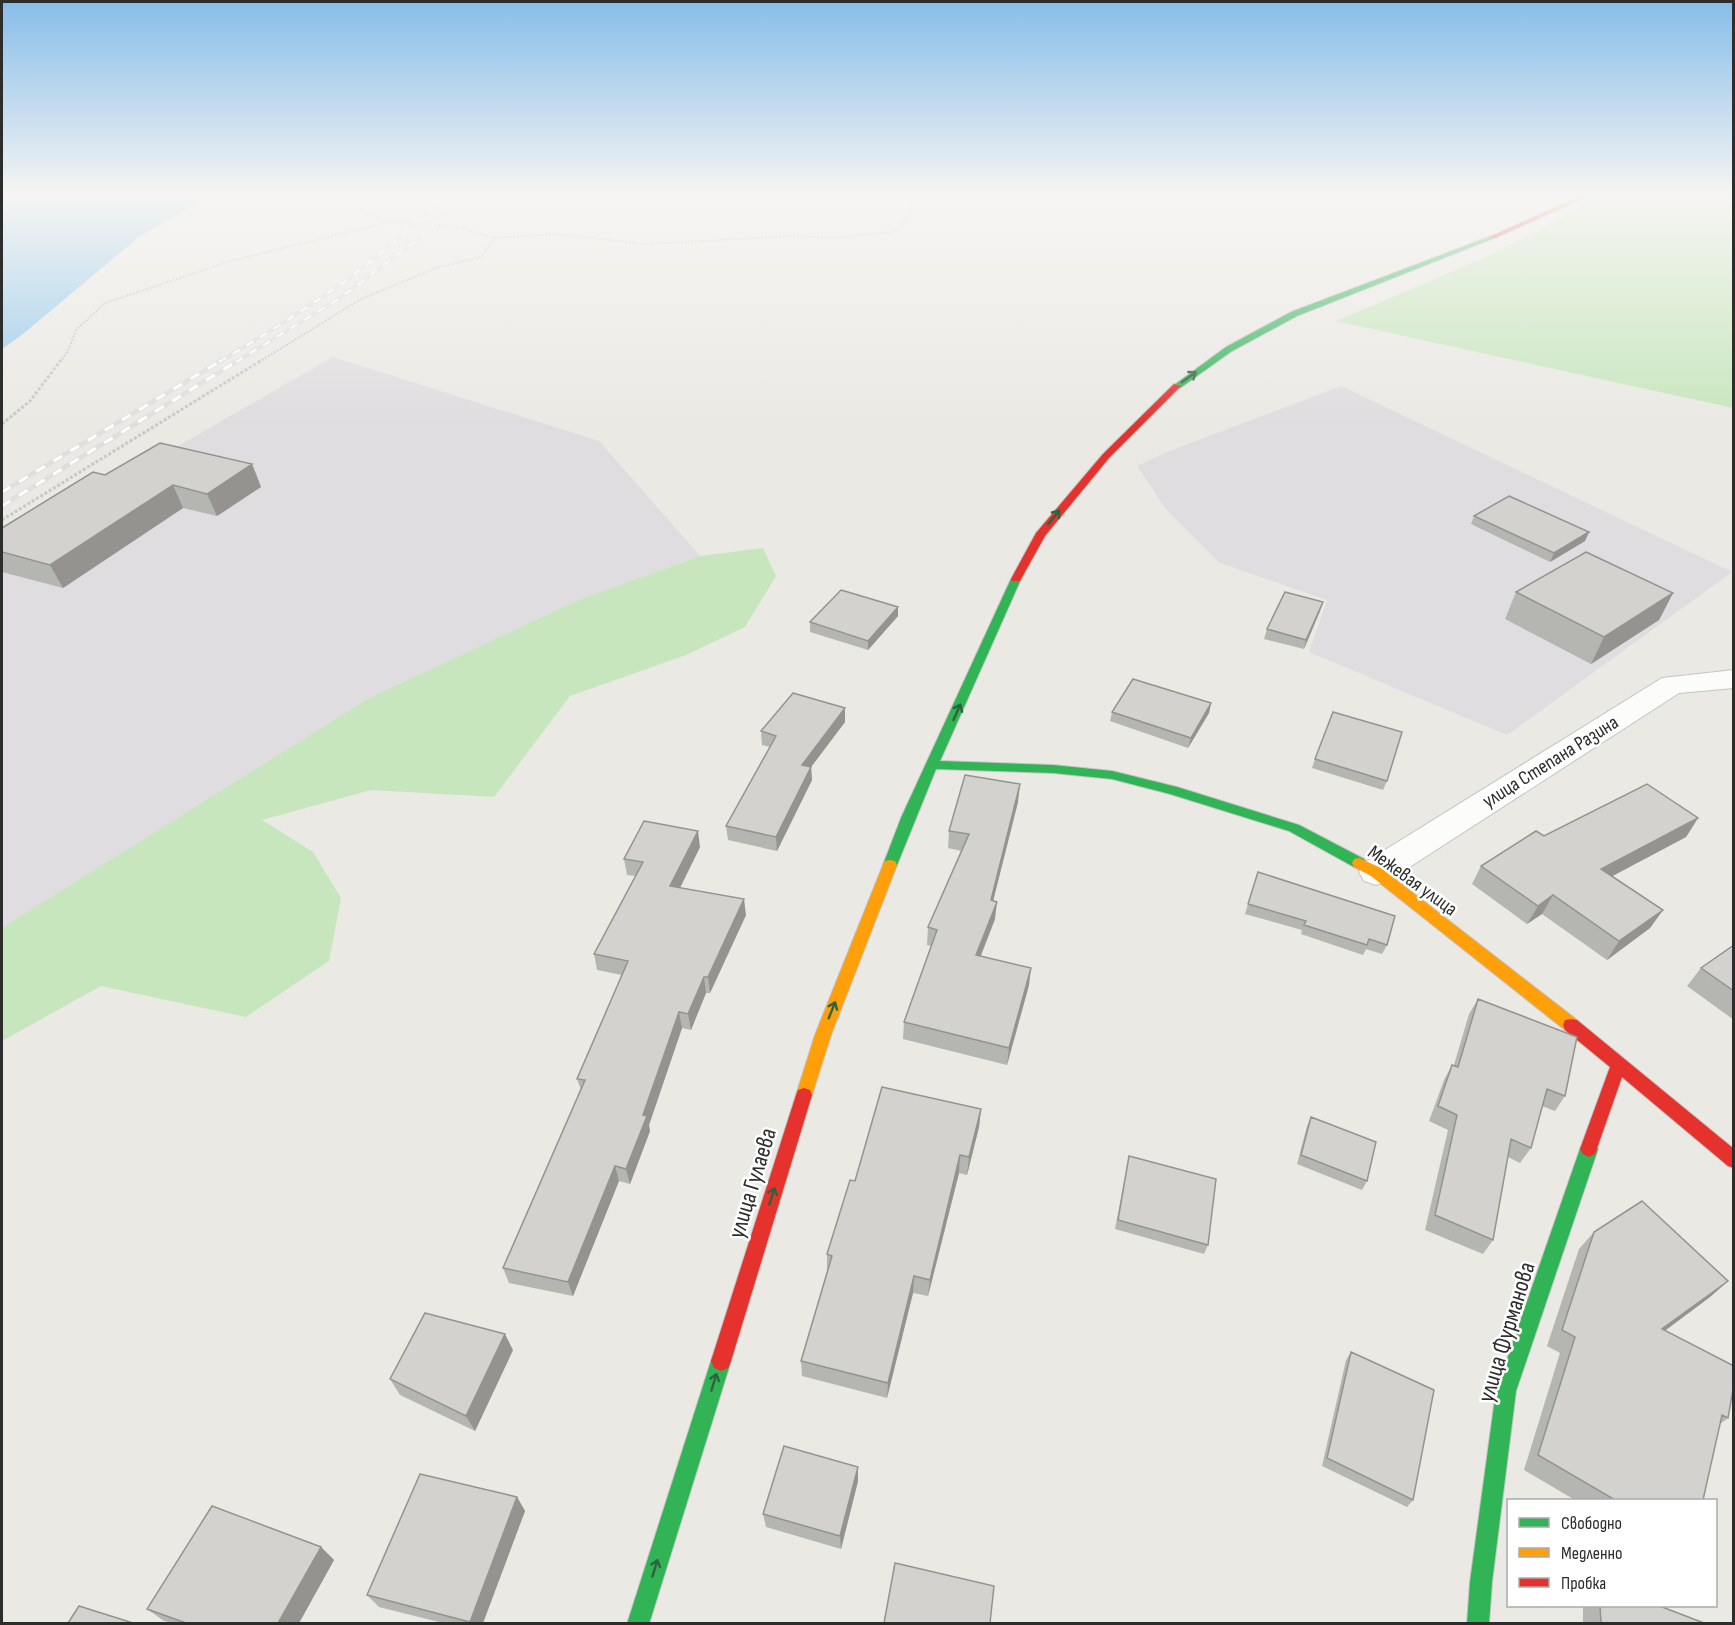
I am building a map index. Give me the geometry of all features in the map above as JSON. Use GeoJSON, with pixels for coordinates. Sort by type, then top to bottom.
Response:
{"type":"FeatureCollection","features":[{"type":"Feature","properties":{"kind":"main road","name":"улица Гулаева"},"geometry":{"type":"LineString","coordinates":[[638,1623],[823,1035],[908,818],[1022,566],[1040,535],[1106,456],[1174,388],[1229,349],[1294,314],[1401,273]]}},
{"type":"Feature","properties":{"kind":"main road","name":"Межевая улица"},"geometry":{"type":"LineString","coordinates":[[933,765],[1112,775],[1172,790],[1294,828],[1376,872],[1619,1063],[1734,1160]]}},
{"type":"Feature","properties":{"kind":"main road","name":"улица Фурманова"},"geometry":{"type":"LineString","coordinates":[[1478,1623],[1480,1581],[1506,1391],[1619,1063]]}},
{"type":"Feature","properties":{"kind":"street","name":"улица Степана Разина"},"geometry":{"type":"LineString","coordinates":[[1376,872],[1672,684],[1734,679]]}},
{"type":"Feature","properties":{"kind":"path"},"geometry":{"type":"LineString","coordinates":[[2,424],[30,401],[68,351],[76,330],[105,303],[191,273]]}},
{"type":"Feature","properties":{"kind":"path"},"geometry":{"type":"LineString","coordinates":[[2,520],[361,300],[425,273]]}},
{"type":"Feature","properties":{"kind":"shaded area"},"geometry":{"type":"Polygon","coordinates":[[[333,357],[599,441],[731,591],[210,800],[2,1009],[2,552],[97,493],[333,357]]]}},
{"type":"Feature","properties":{"kind":"shaded area"},"geometry":{"type":"Polygon","coordinates":[[[1341,386],[1732,572],[1507,735],[1309,652],[1327,600],[1220,563],[1166,509],[1137,466],[1167,452],[1341,386]]]}},
{"type":"Feature","properties":{"kind":"green space"},"geometry":{"type":"Polygon","coordinates":[[[1449,273],[1733,273],[1733,408],[1336,321],[1449,273]]]}},
{"type":"Feature","properties":{"kind":"green space"},"geometry":{"type":"Polygon","coordinates":[[[763,548],[776,576],[745,627],[686,655],[570,696],[494,797],[371,790],[262,820],[313,852],[341,898],[329,961],[246,1017],[101,986],[2,1041],[2,928],[368,699],[579,600],[701,556],[763,548]]]}},
{"type":"Feature","properties":{"kind":"water"},"geometry":{"type":"Polygon","coordinates":[[[2,273],[96,273],[23,334],[2,349],[2,273]]]}},
{"type":"Feature","properties":{"kind":"building"},"geometry":{"type":"Polygon","coordinates":[[[160,443],[252,464],[207,494],[173,485],[50,565],[2,552],[2,528],[93,472],[105,475],[160,443]]]}},
{"type":"Feature","properties":{"kind":"building"},"geometry":{"type":"Polygon","coordinates":[[[1509,496],[1589,532],[1554,553],[1474,516],[1509,496]]]}},
{"type":"Feature","properties":{"kind":"building"},"geometry":{"type":"Polygon","coordinates":[[[1586,552],[1673,593],[1604,637],[1516,592],[1586,552]]]}},
{"type":"Feature","properties":{"kind":"building"},"geometry":{"type":"Polygon","coordinates":[[[841,590],[898,607],[868,641],[810,622],[841,590]]]}},
{"type":"Feature","properties":{"kind":"building"},"geometry":{"type":"Polygon","coordinates":[[[1285,592],[1323,602],[1306,640],[1267,629],[1285,592]]]}},
{"type":"Feature","properties":{"kind":"building"},"geometry":{"type":"Polygon","coordinates":[[[1133,679],[1211,703],[1191,738],[1112,712],[1133,679]]]}},
{"type":"Feature","properties":{"kind":"building"},"geometry":{"type":"Polygon","coordinates":[[[793,693],[845,708],[802,765],[811,767],[776,837],[726,826],[776,736],[761,731],[793,693]]]}},
{"type":"Feature","properties":{"kind":"building"},"geometry":{"type":"Polygon","coordinates":[[[1333,712],[1402,732],[1387,781],[1315,759],[1333,712]]]}},
{"type":"Feature","properties":{"kind":"building"},"geometry":{"type":"Polygon","coordinates":[[[965,775],[1020,784],[991,900],[997,902],[976,955],[1031,968],[1009,1048],[904,1022],[937,930],[928,927],[969,834],[949,831],[965,775]]]}},
{"type":"Feature","properties":{"kind":"building"},"geometry":{"type":"Polygon","coordinates":[[[1647,784],[1698,818],[1601,869],[1663,910],[1619,941],[1553,895],[1538,906],[1481,866],[1536,831],[1544,836],[1647,784]]]}},
{"type":"Feature","properties":{"kind":"building"},"geometry":{"type":"Polygon","coordinates":[[[644,821],[698,831],[670,886],[744,899],[708,977],[704,977],[688,1014],[679,1012],[643,1115],[647,1116],[626,1169],[615,1166],[568,1282],[503,1268],[585,1080],[577,1079],[628,961],[594,954],[643,862],[624,859],[644,821]]]}},
{"type":"Feature","properties":{"kind":"building"},"geometry":{"type":"Polygon","coordinates":[[[1258,872],[1395,916],[1387,945],[1369,939],[1367,945],[1304,925],[1306,921],[1248,904],[1258,872]]]}},
{"type":"Feature","properties":{"kind":"building"},"geometry":{"type":"Polygon","coordinates":[[[1734,945],[1734,991],[1701,968],[1734,945]]]}},
{"type":"Feature","properties":{"kind":"building"},"geometry":{"type":"Polygon","coordinates":[[[1478,999],[1577,1037],[1565,1096],[1547,1089],[1531,1148],[1511,1139],[1493,1240],[1435,1215],[1457,1115],[1438,1106],[1452,1065],[1458,1067],[1478,999]]]}},
{"type":"Feature","properties":{"kind":"building"},"geometry":{"type":"Polygon","coordinates":[[[882,1087],[981,1109],[969,1157],[960,1155],[930,1280],[914,1276],[888,1383],[801,1361],[832,1256],[827,1254],[850,1180],[855,1181],[882,1087]]]}},
{"type":"Feature","properties":{"kind":"building"},"geometry":{"type":"Polygon","coordinates":[[[1311,1117],[1376,1142],[1367,1181],[1301,1155],[1311,1117]]]}},
{"type":"Feature","properties":{"kind":"building"},"geometry":{"type":"Polygon","coordinates":[[[1129,1156],[1216,1179],[1208,1245],[1118,1220],[1129,1156]]]}},
{"type":"Feature","properties":{"kind":"building"},"geometry":{"type":"Polygon","coordinates":[[[1642,1201],[1728,1281],[1662,1329],[1734,1366],[1734,1384],[1728,1418],[1722,1415],[1703,1499],[1613,1499],[1538,1455],[1575,1337],[1562,1330],[1594,1232],[1642,1201]]]}},
{"type":"Feature","properties":{"kind":"building"},"geometry":{"type":"Polygon","coordinates":[[[425,1313],[505,1334],[466,1416],[390,1379],[425,1313]]]}},
{"type":"Feature","properties":{"kind":"building"},"geometry":{"type":"Polygon","coordinates":[[[1351,1352],[1434,1390],[1413,1500],[1327,1458],[1351,1352]]]}},
{"type":"Feature","properties":{"kind":"building"},"geometry":{"type":"Polygon","coordinates":[[[784,1446],[858,1467],[840,1536],[763,1514],[784,1446]]]}},
{"type":"Feature","properties":{"kind":"building"},"geometry":{"type":"Polygon","coordinates":[[[420,1474],[517,1497],[470,1622],[367,1595],[420,1474]]]}},
{"type":"Feature","properties":{"kind":"building"},"geometry":{"type":"Polygon","coordinates":[[[212,1506],[321,1547],[278,1623],[186,1623],[147,1609],[212,1506]]]}},
{"type":"Feature","properties":{"kind":"building"},"geometry":{"type":"Polygon","coordinates":[[[895,1563],[994,1586],[990,1623],[884,1623],[895,1563]]]}},
{"type":"Feature","properties":{"kind":"building"},"geometry":{"type":"Polygon","coordinates":[[[79,1606],[133,1623],[68,1623],[79,1606]]]}},
{"type":"Feature","properties":{"kind":"building"},"geometry":{"type":"Polygon","coordinates":[[[1600,1607],[1662,1607],[1704,1623],[1601,1623],[1600,1607]]]}},
{"type":"Feature","properties":{"kind":"railway"},"geometry":{"type":"LineString","coordinates":[[219,362],[308,307],[355,273]]}},
{"type":"Feature","properties":{"kind":"railway"},"geometry":{"type":"LineString","coordinates":[[236,362],[340,298],[373,273]]}},
{"type":"Feature","properties":{"kind":"railway"},"geometry":{"type":"LineString","coordinates":[[2,492],[222,360]]}},
{"type":"Feature","properties":{"kind":"railway"},"geometry":{"type":"LineString","coordinates":[[2,506],[239,360]]}},
{"type":"Feature","properties":{"kind":"traffic: fast"},"geometry":{"type":"LineString","coordinates":[[1177,386],[1229,349],[1294,314],[1400,273]]}},
{"type":"Feature","properties":{"kind":"traffic: fast"},"geometry":{"type":"LineString","coordinates":[[890,865],[908,818],[1016,579]]}},
{"type":"Feature","properties":{"kind":"traffic: fast"},"geometry":{"type":"LineString","coordinates":[[933,765],[1053,769],[1112,775],[1172,790],[1294,828],[1359,863]]}},
{"type":"Feature","properties":{"kind":"traffic: fast"},"geometry":{"type":"LineString","coordinates":[[1478,1624],[1481,1582],[1506,1391],[1589,1149]]}},
{"type":"Feature","properties":{"kind":"traffic: fast"},"geometry":{"type":"LineString","coordinates":[[638,1624],[721,1361]]}},
{"type":"Feature","properties":{"kind":"traffic: slow"},"geometry":{"type":"LineString","coordinates":[[1359,863],[1376,872],[1571,1025]]}},
{"type":"Feature","properties":{"kind":"traffic: slow"},"geometry":{"type":"LineString","coordinates":[[804,1095],[823,1035],[890,865]]}},
{"type":"Feature","properties":{"kind":"traffic: jam"},"geometry":{"type":"LineString","coordinates":[[1016,579],[1040,535],[1106,456],[1177,386]]}},
{"type":"Feature","properties":{"kind":"traffic: jam"},"geometry":{"type":"LineString","coordinates":[[1571,1025],[1734,1160]]}},
{"type":"Feature","properties":{"kind":"traffic: jam"},"geometry":{"type":"LineString","coordinates":[[1589,1149],[1619,1063]]}},
{"type":"Feature","properties":{"kind":"traffic: jam"},"geometry":{"type":"LineString","coordinates":[[721,1361],[804,1095]]}}]}
